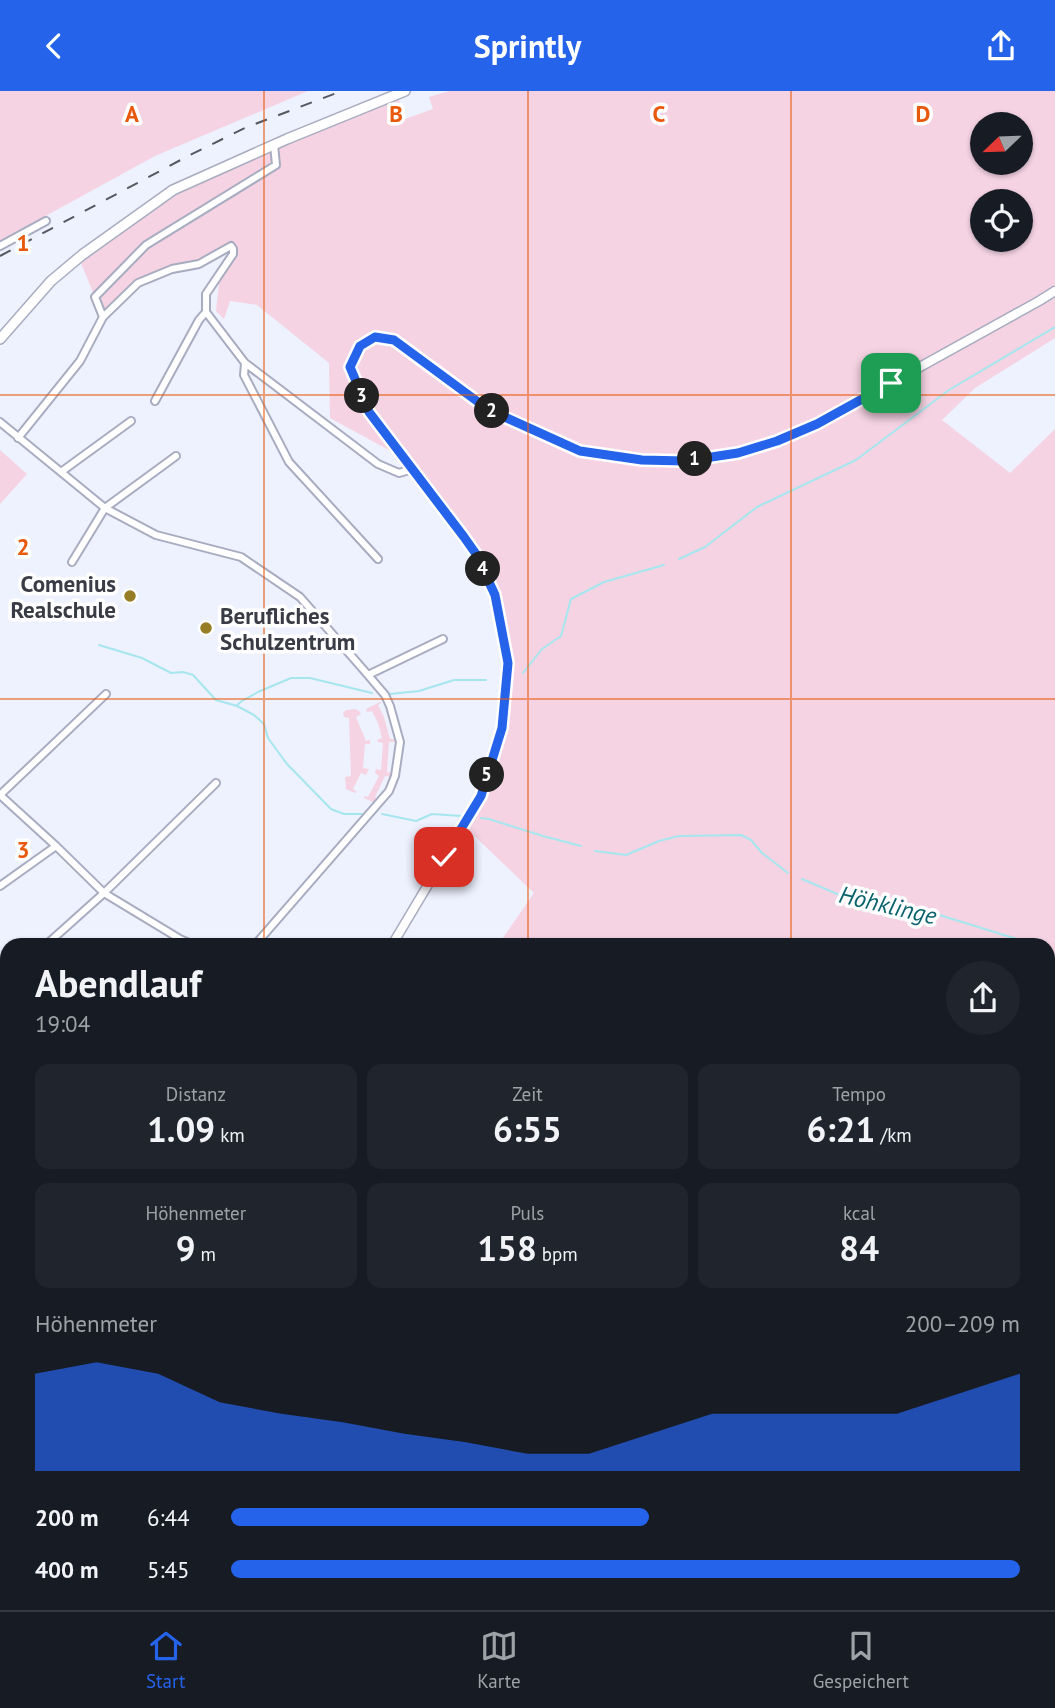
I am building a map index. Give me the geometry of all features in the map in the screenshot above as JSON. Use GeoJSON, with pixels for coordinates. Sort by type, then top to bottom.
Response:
{"type":"FeatureCollection","features":[{"type":"Feature","properties":{"kind":"main road"},"geometry":{"type":"LineString","coordinates":[[0,339],[51,281],[82,255],[173,190],[405,91]]}},
{"type":"Feature","properties":{"kind":"street"},"geometry":{"type":"LineString","coordinates":[[103,317],[95,297],[146,245],[276,165],[274,145]]}},
{"type":"Feature","properties":{"kind":"street"},"geometry":{"type":"LineString","coordinates":[[0,246],[46,221]]}},
{"type":"Feature","properties":{"kind":"street"},"geometry":{"type":"LineString","coordinates":[[19,438],[80,361],[103,317],[138,283],[172,269],[199,264],[230,246],[233,254],[206,294],[206,312],[245,363],[378,464],[399,473],[413,469]]}},
{"type":"Feature","properties":{"kind":"street"},"geometry":{"type":"LineString","coordinates":[[395,938],[481,796],[502,728],[508,663],[495,595],[476,554],[369,412],[350,367],[360,346],[375,337],[394,340],[489,410],[580,451],[642,460],[685,461],[738,453],[777,441],[817,424],[1055,291]]}},
{"type":"Feature","properties":{"kind":"street"},"geometry":{"type":"LineString","coordinates":[[155,401],[206,312]]}},
{"type":"Feature","properties":{"kind":"street"},"geometry":{"type":"LineString","coordinates":[[245,363],[244,375],[289,462],[378,559]]}},
{"type":"Feature","properties":{"kind":"street"},"geometry":{"type":"LineString","coordinates":[[61,472],[131,421]]}},
{"type":"Feature","properties":{"kind":"street"},"geometry":{"type":"LineString","coordinates":[[0,422],[105,508],[156,535],[241,557],[300,597],[385,695],[400,742],[393,785],[261,938]]}},
{"type":"Feature","properties":{"kind":"street"},"geometry":{"type":"LineString","coordinates":[[72,562],[105,508],[176,456]]}},
{"type":"Feature","properties":{"kind":"street"},"geometry":{"type":"LineString","coordinates":[[368,675],[443,639]]}},
{"type":"Feature","properties":{"kind":"street"},"geometry":{"type":"LineString","coordinates":[[106,694],[0,795],[104,893],[178,938]]}},
{"type":"Feature","properties":{"kind":"street"},"geometry":{"type":"LineString","coordinates":[[54,938],[104,893],[216,783]]}},
{"type":"Feature","properties":{"kind":"street"},"geometry":{"type":"LineString","coordinates":[[0,886],[56,846]]}},
{"type":"Feature","properties":{"kind":"shaded area"},"geometry":{"type":"Polygon","coordinates":[[[0,91],[308,91],[155,156],[0,241],[0,91]]]}},
{"type":"Feature","properties":{"kind":"shaded area"},"geometry":{"type":"Polygon","coordinates":[[[449,91],[1055,91],[1055,338],[975,388],[942,420],[1010,473],[1055,429],[1055,938],[503,938],[534,893],[463,825],[481,796],[502,728],[508,663],[495,595],[476,554],[407,460],[330,418],[329,363],[257,305],[230,301],[224,319],[216,311],[220,274],[233,255],[231,246],[201,265],[173,269],[138,283],[103,317],[79,258],[173,190],[397,94],[405,119],[433,109],[429,97],[449,91]]]}},
{"type":"Feature","properties":{"kind":"shaded area"},"geometry":{"type":"Polygon","coordinates":[[[0,450],[27,474],[0,504],[0,450]]]}},
{"type":"Feature","properties":{"kind":"shaded area"},"geometry":{"type":"Polygon","coordinates":[[[380,702],[378,705],[390,739],[395,739],[395,742],[389,742],[387,772],[392,773],[391,777],[385,776],[375,803],[364,796],[368,797],[379,776],[375,773],[376,769],[381,770],[383,743],[377,740],[382,738],[372,711],[367,712],[366,709],[380,702]]]}},
{"type":"Feature","properties":{"kind":"shaded area"},"geometry":{"type":"Polygon","coordinates":[[[355,709],[361,714],[356,717],[366,741],[370,740],[370,744],[365,744],[363,768],[369,769],[366,775],[361,773],[353,789],[357,792],[355,793],[346,789],[345,777],[351,776],[349,718],[344,717],[343,713],[355,709]]]}},
{"type":"Feature","properties":{"kind":"waterway"},"geometry":{"type":"LineString","coordinates":[[679,559],[705,547],[757,507],[856,460],[949,390],[1055,327]]}},
{"type":"Feature","properties":{"kind":"waterway"},"geometry":{"type":"LineString","coordinates":[[523,673],[542,649],[561,636],[571,599],[604,582],[664,565]]}},
{"type":"Feature","properties":{"kind":"waterway","name":"Höhklinge"},"geometry":{"type":"LineString","coordinates":[[99,645],[142,658],[171,673],[193,675],[216,700],[237,706],[264,724],[268,738],[287,764],[331,809],[344,814],[362,814]]}},
{"type":"Feature","properties":{"kind":"waterway"},"geometry":{"type":"LineString","coordinates":[[237,705],[258,692],[291,678],[310,678],[372,693]]}},
{"type":"Feature","properties":{"kind":"waterway"},"geometry":{"type":"LineString","coordinates":[[390,694],[419,691],[454,680],[486,680]]}},
{"type":"Feature","properties":{"kind":"waterway","name":"Höhklinge"},"geometry":{"type":"LineString","coordinates":[[382,814],[416,821],[432,814],[461,816]]}},
{"type":"Feature","properties":{"kind":"waterway","name":"Höhklinge"},"geometry":{"type":"LineString","coordinates":[[481,818],[581,846]]}},
{"type":"Feature","properties":{"kind":"waterway","name":"Höhklinge"},"geometry":{"type":"LineString","coordinates":[[595,851],[626,855],[679,836],[741,835],[751,840],[762,853],[788,873]]}},
{"type":"Feature","properties":{"kind":"waterway","name":"Höhklinge"},"geometry":{"type":"LineString","coordinates":[[802,879],[856,902],[885,900],[1014,938]]}},
{"type":"Feature","properties":{"kind":"railway"},"geometry":{"type":"LineString","coordinates":[[0,256],[247,127],[342,91]]}},
{"type":"Feature","properties":{"kind":"place","name":"Comenius Realschule"},"geometry":{"type":"Point","coordinates":[130,596]}},
{"type":"Feature","properties":{"kind":"place","name":"Berufliches Schulzentrum"},"geometry":{"type":"Point","coordinates":[206,628]}},
{"type":"Feature","properties":{"kind":"route"},"geometry":{"type":"LineString","coordinates":[[444,857],[481,796],[502,728],[508,663],[495,595],[476,554],[369,412],[350,367],[360,346],[375,337],[394,340],[489,410],[580,451],[642,460],[685,461],[738,453],[777,441],[817,424],[891,383]]}}]}
